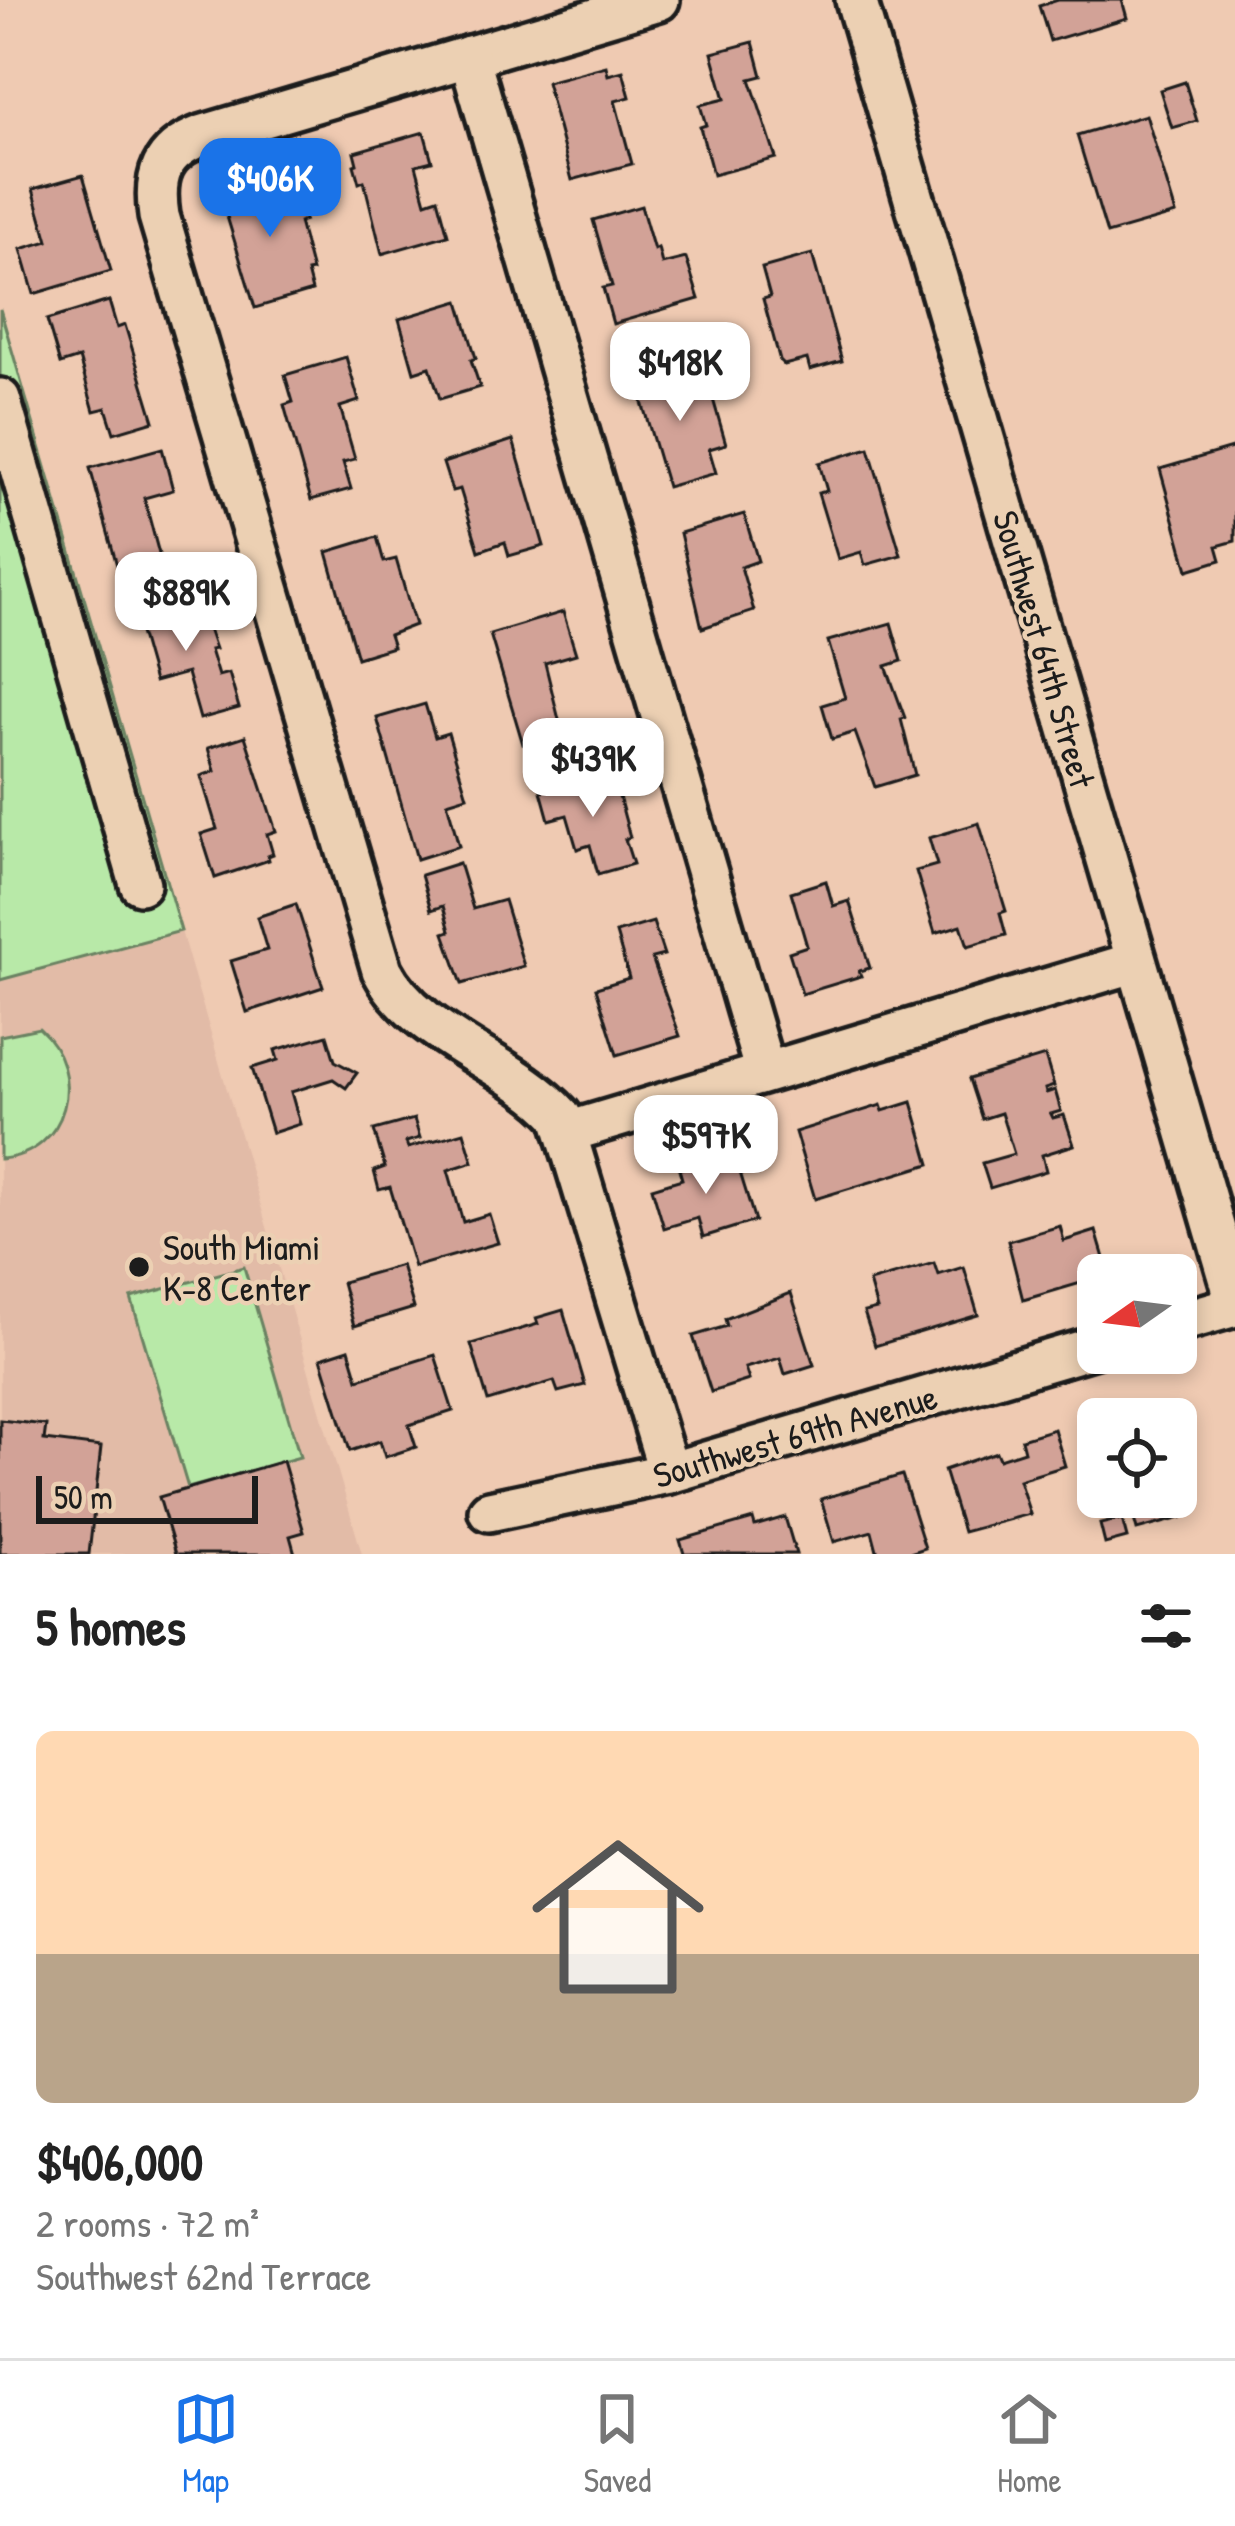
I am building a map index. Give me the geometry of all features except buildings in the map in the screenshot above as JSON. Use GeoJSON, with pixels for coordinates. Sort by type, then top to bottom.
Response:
{"type":"FeatureCollection","features":[{"type":"Feature","properties":{"kind":"street"},"geometry":{"type":"LineString","coordinates":[[658,0],[201,136],[165,159],[155,188],[159,216],[382,970],[407,1005],[538,1093],[561,1116],[669,1473]]}},
{"type":"Feature","properties":{"kind":"street","name":"Southwest 64th Street"},"geometry":{"type":"LineString","coordinates":[[856,0],[1136,962],[1219,1183],[1235,1302]]}},
{"type":"Feature","properties":{"kind":"street"},"geometry":{"type":"LineString","coordinates":[[469,56],[765,1072]]}},
{"type":"Feature","properties":{"kind":"street"},"geometry":{"type":"LineString","coordinates":[[0,399],[140,884]]}},
{"type":"Feature","properties":{"kind":"street"},"geometry":{"type":"LineString","coordinates":[[568,1132],[1136,962]]}},
{"type":"Feature","properties":{"kind":"street"},"geometry":{"type":"LineString","coordinates":[[1197,1316],[1235,1302]]}},
{"type":"Feature","properties":{"kind":"street","name":"Southwest 69th Avenue"},"geometry":{"type":"LineString","coordinates":[[489,1511],[669,1473],[1077,1352]]}},
{"type":"Feature","properties":{"kind":"shaded area","name":"South Miami K-8 Center"},"geometry":{"type":"Polygon","coordinates":[[[181,931],[362,1554],[0,1554],[0,980],[181,931]]]}},
{"type":"Feature","properties":{"kind":"green space"},"geometry":{"type":"Polygon","coordinates":[[[0,309],[181,931],[0,980],[0,309]]]}},
{"type":"Feature","properties":{"kind":"green space"},"geometry":{"type":"Polygon","coordinates":[[[39,1028],[63,1066],[64,1108],[42,1143],[0,1159],[0,1036],[39,1028]]]}},
{"type":"Feature","properties":{"kind":"green space"},"geometry":{"type":"Polygon","coordinates":[[[244,1267],[300,1457],[188,1488],[131,1298],[244,1267]]]}},
{"type":"Feature","properties":{"kind":"place","name":"South Miami K-8 Center"},"geometry":{"type":"Point","coordinates":[139,1267]}}]}
